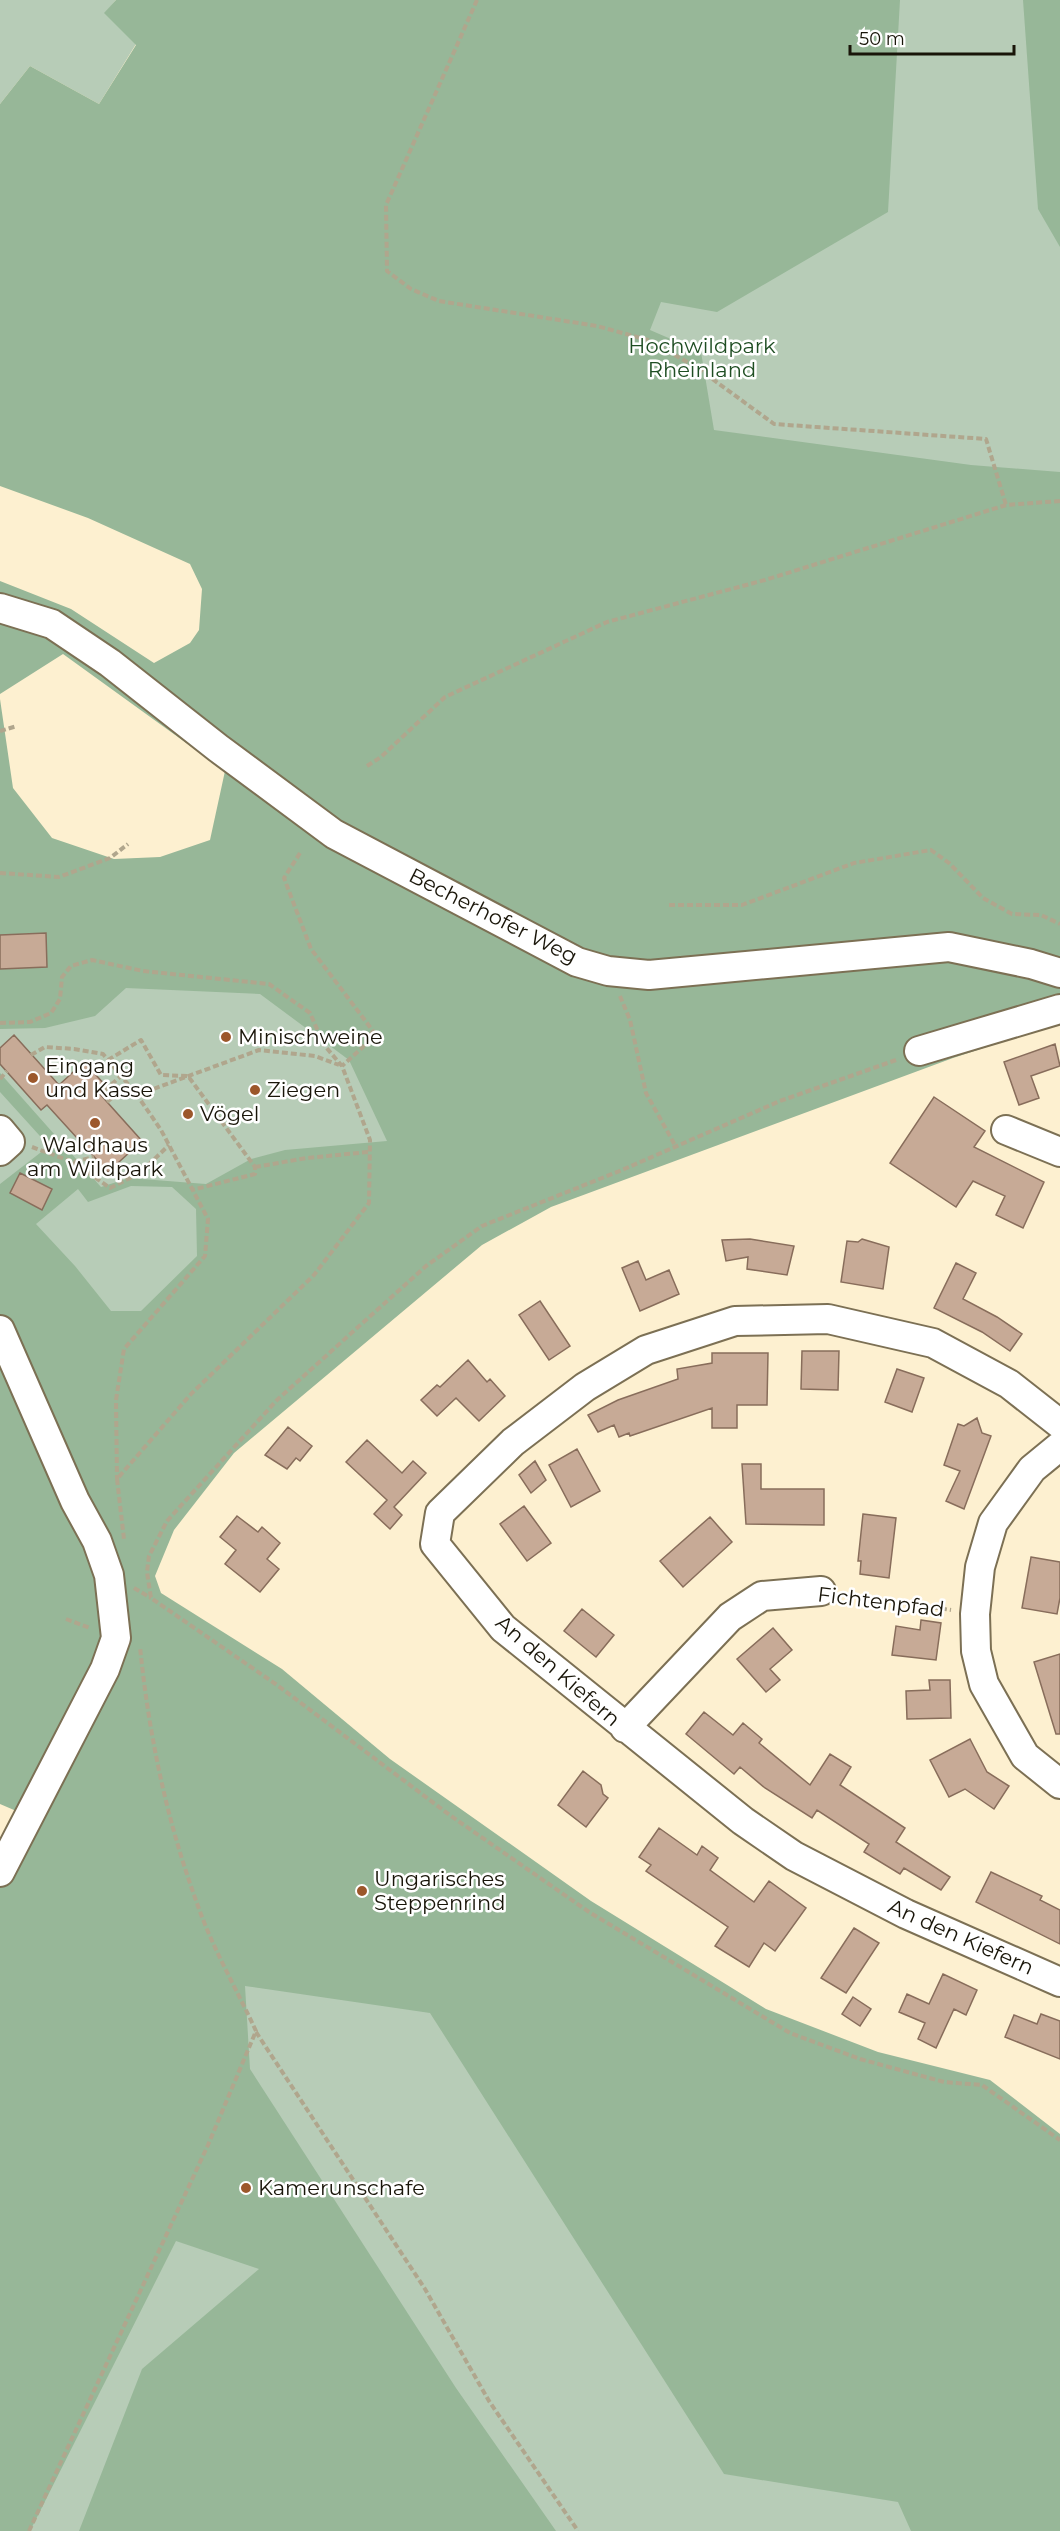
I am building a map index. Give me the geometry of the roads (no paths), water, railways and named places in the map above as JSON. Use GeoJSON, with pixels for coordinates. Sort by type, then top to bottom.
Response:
{"type":"FeatureCollection","features":[{"type":"Feature","properties":{"kind":"street","name":"Becherhofer Weg"},"geometry":{"type":"LineString","coordinates":[[0,608],[52,624],[110,663],[218,748],[334,834],[577,962],[608,971],[649,975],[949,947],[1031,964],[1060,973]]}},
{"type":"Feature","properties":{"kind":"street"},"geometry":{"type":"LineString","coordinates":[[919,1051],[1060,1009]]}},
{"type":"Feature","properties":{"kind":"street"},"geometry":{"type":"LineString","coordinates":[[1006,1130],[1060,1152]]}},
{"type":"Feature","properties":{"kind":"street","name":"An den Kiefern"},"geometry":{"type":"LineString","coordinates":[[1060,1424],[1008,1384],[933,1343],[828,1319],[735,1321],[646,1350],[585,1387],[513,1442],[440,1513],[435,1544],[504,1628],[743,1821],[794,1856],[906,1914],[1060,1982]]}},
{"type":"Feature","properties":{"kind":"street"},"geometry":{"type":"LineString","coordinates":[[0,1330],[75,1501],[97,1541],[109,1575],[116,1638],[105,1669],[0,1872]]}},
{"type":"Feature","properties":{"kind":"street"},"geometry":{"type":"LineString","coordinates":[[1060,1446],[1032,1469],[993,1523],[980,1567],[975,1614],[976,1651],[984,1684],[1025,1756],[1060,1785]]}},
{"type":"Feature","properties":{"kind":"street","name":"Fichtenpfad"},"geometry":{"type":"LineString","coordinates":[[625,1728],[730,1617],[762,1596],[821,1591]]}},
{"type":"Feature","properties":{"kind":"place","name":"Minischweine"},"geometry":{"type":"Point","coordinates":[226,1037]}},
{"type":"Feature","properties":{"kind":"place","name":"Eingang und Kasse"},"geometry":{"type":"Point","coordinates":[33,1078]}},
{"type":"Feature","properties":{"kind":"place","name":"Ziegen"},"geometry":{"type":"Point","coordinates":[255,1090]}},
{"type":"Feature","properties":{"kind":"place","name":"Vögel"},"geometry":{"type":"Point","coordinates":[188,1114]}},
{"type":"Feature","properties":{"kind":"place","name":"Waldhaus am Wildpark"},"geometry":{"type":"Point","coordinates":[95,1123]}},
{"type":"Feature","properties":{"kind":"place","name":"Ungarisches Steppenrind"},"geometry":{"type":"Point","coordinates":[362,1891]}},
{"type":"Feature","properties":{"kind":"place","name":"Kamerunschafe"},"geometry":{"type":"Point","coordinates":[246,2188]}},
{"type":"Feature","properties":{"kind":"park label","name":"Hochwildpark Rheinland"},"geometry":{"type":"Point","coordinates":[702,358]}}]}
